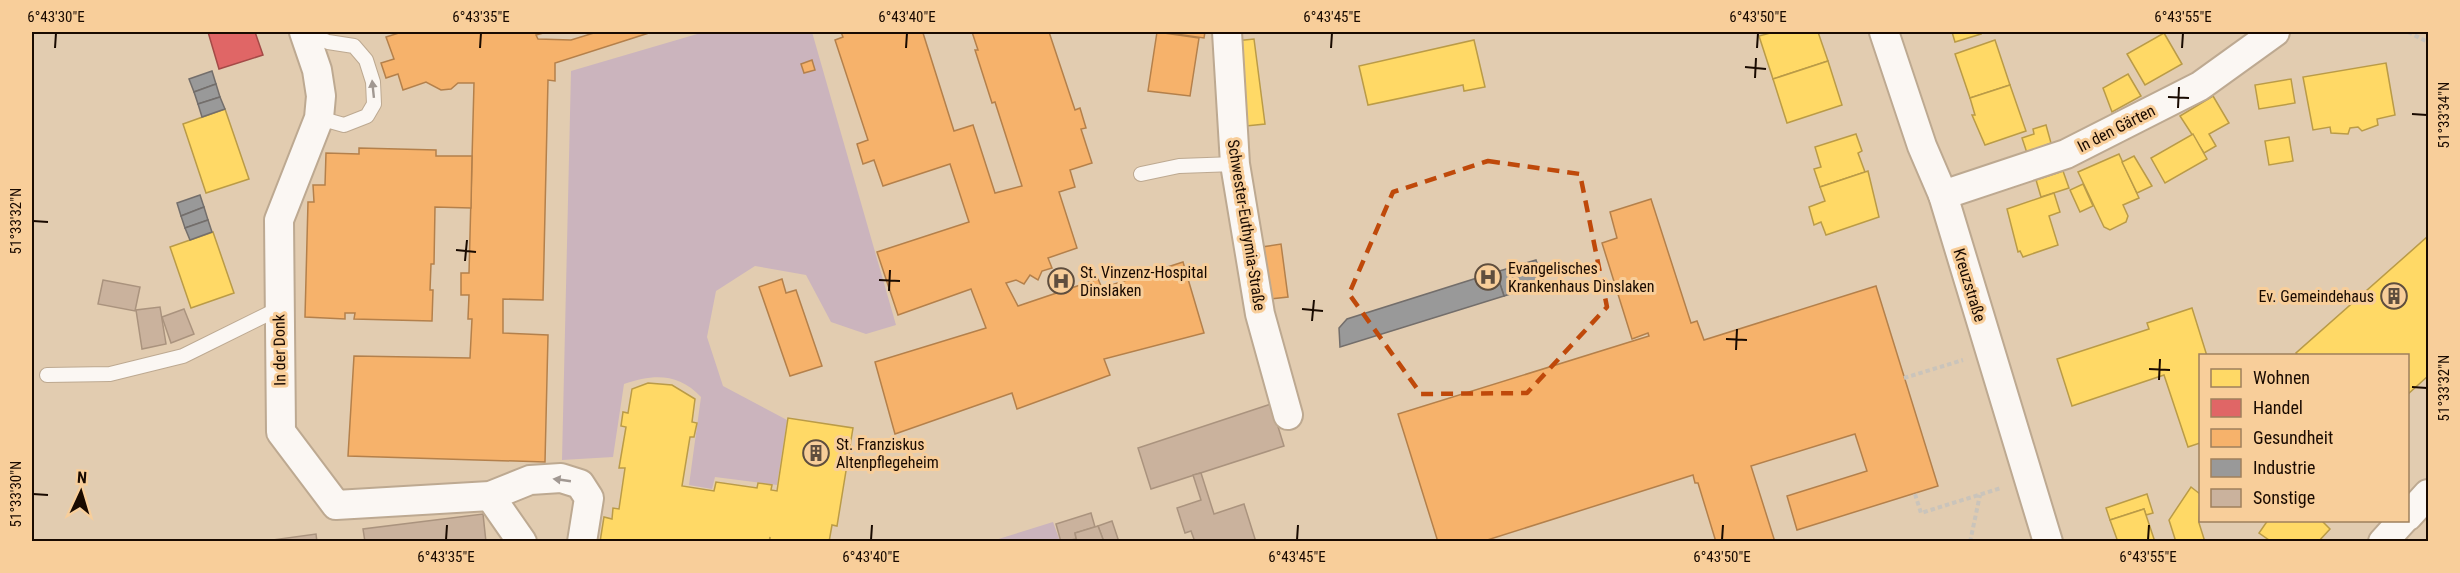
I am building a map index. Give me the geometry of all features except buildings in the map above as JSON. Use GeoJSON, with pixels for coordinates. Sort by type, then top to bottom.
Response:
{"type":"FeatureCollection","features":[{"type":"Feature","properties":{"kind":"street","name":"In der Donk"},"geometry":{"type":"LineString","coordinates":[[304,32],[317,70],[321,96],[320,118],[279,219],[278,309],[281,432],[336,505],[490,496],[530,480],[561,478],[580,484],[589,498],[582,542]]}},
{"type":"Feature","properties":{"kind":"street","name":"Schwester-Euthymia-Straße"},"geometry":{"type":"LineString","coordinates":[[1227,32],[1235,164],[1260,314],[1288,416]]}},
{"type":"Feature","properties":{"kind":"street","name":"Kreuzstraße"},"geometry":{"type":"LineString","coordinates":[[1884,32],[1922,146],[1942,195],[2048,542]]}},
{"type":"Feature","properties":{"kind":"street","name":"In den Gärten"},"geometry":{"type":"LineString","coordinates":[[1942,195],[2066,154],[2200,86],[2275,32]]}},
{"type":"Feature","properties":{"kind":"street"},"geometry":{"type":"LineString","coordinates":[[2409,515],[2428,494]]}},
{"type":"Feature","properties":{"kind":"street"},"geometry":{"type":"LineString","coordinates":[[490,496],[522,542]]}},
{"type":"Feature","properties":{"kind":"street"},"geometry":{"type":"LineString","coordinates":[[2384,542],[2401,522]]}},
{"type":"Feature","properties":{"kind":"lane"},"geometry":{"type":"LineString","coordinates":[[304,32],[328,42],[354,46],[366,60],[373,82],[374,104],[367,116],[344,125],[320,118]]}},
{"type":"Feature","properties":{"kind":"lane"},"geometry":{"type":"LineString","coordinates":[[1142,174],[1179,165],[1235,164]]}},
{"type":"Feature","properties":{"kind":"lane"},"geometry":{"type":"LineString","coordinates":[[46,375],[110,374],[183,356],[278,309]]}},
{"type":"Feature","properties":{"kind":"path"},"geometry":{"type":"LineString","coordinates":[[2408,32],[2428,42]]}},
{"type":"Feature","properties":{"kind":"path"},"geometry":{"type":"LineString","coordinates":[[1904,378],[1990,351]]}},
{"type":"Feature","properties":{"kind":"path"},"geometry":{"type":"LineString","coordinates":[[1915,494],[1921,513],[2029,480]]}},
{"type":"Feature","properties":{"kind":"path"},"geometry":{"type":"LineString","coordinates":[[1970,542],[1980,495]]}},
{"type":"Feature","properties":{"kind":"highlighted area"},"geometry":{"type":"Polygon","coordinates":[[[1488,161],[1580,174],[1607,307],[1527,393],[1421,394],[1349,294],[1393,192],[1488,161]]]}},
{"type":"Feature","properties":{"kind":"shaded area"},"geometry":{"type":"Polygon","coordinates":[[[704,32],[812,32],[896,325],[866,334],[831,322],[806,275],[755,266],[716,291],[707,337],[723,386],[787,420],[777,485],[715,477],[712,489],[689,485],[701,397],[683,383],[665,378],[645,378],[624,384],[613,457],[562,460],[571,71],[704,32]]]}},
{"type":"Feature","properties":{"kind":"shaded area"},"geometry":{"type":"Polygon","coordinates":[[[1053,522],[1060,541],[992,541],[1053,522]]]}},
{"type":"Feature","properties":{"kind":"place","name":"Evangelisches Krankenhaus Dinslaken"},"geometry":{"type":"Point","coordinates":[1488,277]}},
{"type":"Feature","properties":{"kind":"place","name":"St. Vinzenz-Hospital Dinslaken"},"geometry":{"type":"Point","coordinates":[1061,281]}},
{"type":"Feature","properties":{"kind":"place","name":"Ev. Gemeindehaus"},"geometry":{"type":"Point","coordinates":[2394,296]}},
{"type":"Feature","properties":{"kind":"place","name":"St. Franziskus Altenpflegeheim"},"geometry":{"type":"Point","coordinates":[816,453]}}]}
